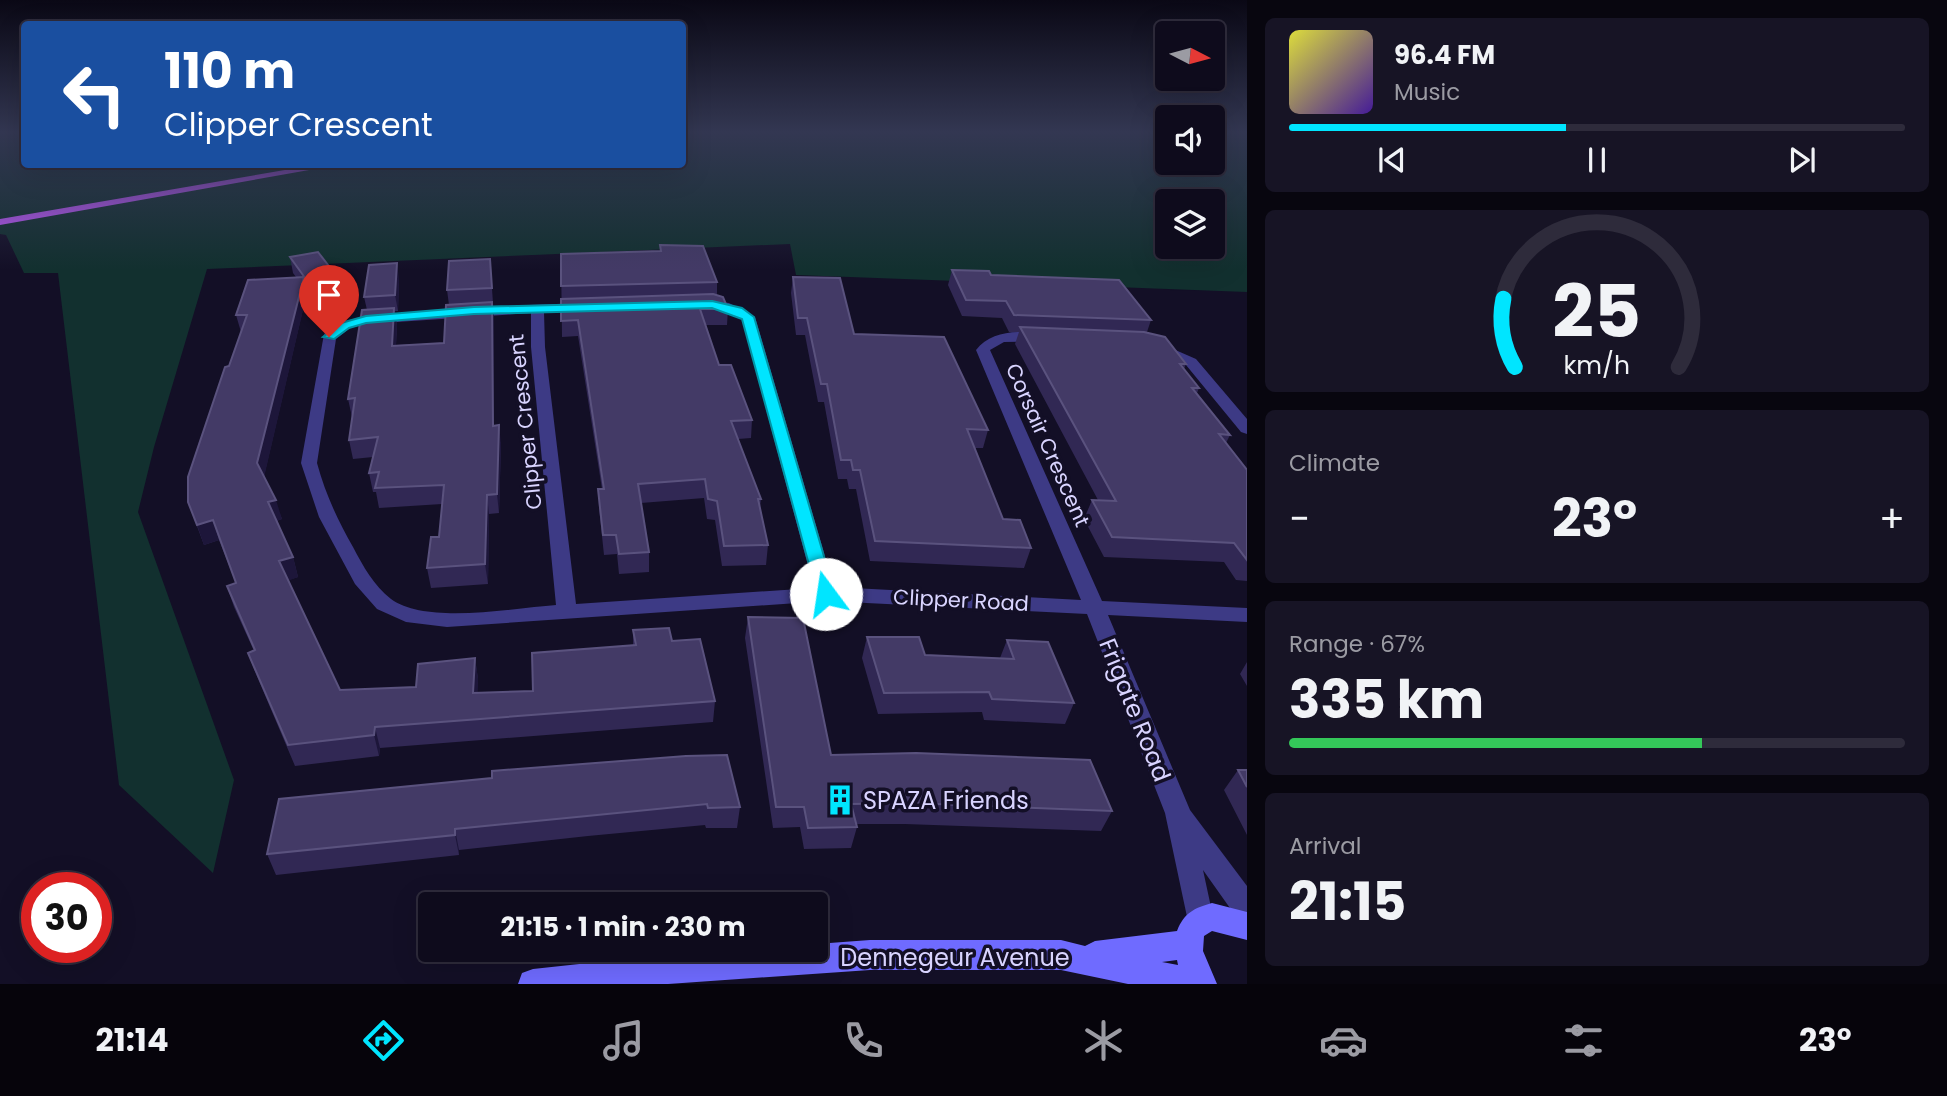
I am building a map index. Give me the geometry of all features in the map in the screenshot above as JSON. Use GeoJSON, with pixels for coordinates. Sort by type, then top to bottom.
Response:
{"type":"FeatureCollection","features":[{"type":"Feature","properties":{"kind":"main road"},"geometry":{"type":"LineString","coordinates":[[0,222],[258,178]]}},
{"type":"Feature","properties":{"kind":"street"},"geometry":{"type":"LineString","coordinates":[[685,305],[724,306],[748,317],[826,594]]}},
{"type":"Feature","properties":{"kind":"street","name":"Clipper Crescent"},"geometry":{"type":"LineString","coordinates":[[567,612],[538,347],[537,309],[603,306]]}},
{"type":"Feature","properties":{"kind":"street","name":"Clipper Road"},"geometry":{"type":"LineString","coordinates":[[537,309],[366,320],[336,330],[326,344],[309,463],[312,481],[324,511],[372,593],[401,613],[447,620],[826,594],[1247,615]]}},
{"type":"Feature","properties":{"kind":"street","name":"Corsair Crescent"},"geometry":{"type":"LineString","coordinates":[[1060,339],[1001,338],[990,342],[983,350],[1092,606]]}},
{"type":"Feature","properties":{"kind":"street"},"geometry":{"type":"LineString","coordinates":[[1138,342],[1163,348],[1191,362],[1247,429]]}},
{"type":"Feature","properties":{"kind":"street","name":"Frigate Road"},"geometry":{"type":"LineString","coordinates":[[1092,606],[1178,813],[1247,908]]}},
{"type":"Feature","properties":{"kind":"street","name":"Frigate Road"},"geometry":{"type":"LineString","coordinates":[[1178,813],[1193,932]]}},
{"type":"Feature","properties":{"kind":"street","name":"Dennegeur Avenue"},"geometry":{"type":"LineString","coordinates":[[1084,958],[1193,932],[1223,918],[1247,926]]}},
{"type":"Feature","properties":{"kind":"street"},"geometry":{"type":"LineString","coordinates":[[1193,932],[1190,964],[1200,984]]}},
{"type":"Feature","properties":{"kind":"street","name":"Dennegeur Avenue"},"geometry":{"type":"LineString","coordinates":[[533,984],[717,964],[870,955],[1061,955],[1200,984]]}},
{"type":"Feature","properties":{"kind":"green space"},"geometry":{"type":"Polygon","coordinates":[[[0,178],[1247,178],[1247,292],[796,275],[790,244],[207,269],[154,447],[138,512],[234,780],[213,873],[119,785],[58,273],[24,273],[6,235],[0,234],[0,178]]]}},
{"type":"Feature","properties":{"kind":"building"},"geometry":{"type":"Polygon","coordinates":[[[660,245],[703,246],[717,282],[561,286],[561,254],[661,251],[660,245]]]}},
{"type":"Feature","properties":{"kind":"building"},"geometry":{"type":"Polygon","coordinates":[[[318,252],[342,283],[313,289],[290,257],[318,252]]]}},
{"type":"Feature","properties":{"kind":"building"},"geometry":{"type":"Polygon","coordinates":[[[490,259],[492,288],[447,290],[449,261],[490,259]]]}},
{"type":"Feature","properties":{"kind":"building"},"geometry":{"type":"Polygon","coordinates":[[[397,263],[395,295],[364,297],[369,265],[397,263]]]}},
{"type":"Feature","properties":{"kind":"building"},"geometry":{"type":"Polygon","coordinates":[[[952,270],[989,271],[991,275],[1119,280],[1151,320],[1014,315],[1006,301],[966,300],[952,270]]]}},
{"type":"Feature","properties":{"kind":"building"},"geometry":{"type":"Polygon","coordinates":[[[304,277],[257,463],[276,500],[268,502],[293,557],[279,561],[340,690],[416,687],[418,664],[475,658],[473,693],[533,691],[532,653],[636,645],[633,630],[669,628],[672,641],[700,639],[715,701],[375,727],[374,735],[288,745],[248,653],[255,650],[227,586],[236,583],[213,520],[197,525],[188,502],[188,477],[225,367],[229,366],[247,315],[236,315],[248,280],[304,277]]]}},
{"type":"Feature","properties":{"kind":"building"},"geometry":{"type":"Polygon","coordinates":[[[793,277],[840,278],[854,334],[944,337],[988,430],[967,429],[1003,519],[1020,520],[1031,548],[875,541],[860,470],[853,470],[851,460],[841,460],[827,384],[821,384],[807,318],[798,318],[793,277]]]}},
{"type":"Feature","properties":{"kind":"building"},"geometry":{"type":"Polygon","coordinates":[[[713,294],[723,297],[728,309],[700,309],[719,365],[731,365],[752,420],[731,421],[761,499],[758,499],[768,545],[724,546],[717,501],[708,499],[705,479],[638,484],[649,552],[619,554],[616,535],[603,535],[598,489],[604,489],[578,320],[561,321],[561,299],[713,294]]]}},
{"type":"Feature","properties":{"kind":"building"},"geometry":{"type":"Polygon","coordinates":[[[492,302],[493,426],[499,425],[497,494],[487,495],[485,564],[427,568],[431,537],[439,537],[444,485],[375,488],[379,472],[369,473],[378,437],[349,440],[355,398],[348,399],[362,310],[394,308],[392,346],[444,343],[446,305],[492,302]]]}},
{"type":"Feature","properties":{"kind":"building"},"geometry":{"type":"Polygon","coordinates":[[[1020,327],[1144,332],[1165,337],[1186,364],[1180,364],[1199,388],[1192,388],[1230,435],[1219,434],[1247,470],[1247,560],[1234,543],[1112,537],[1092,500],[1116,501],[1020,327]]]}},
{"type":"Feature","properties":{"kind":"building"},"geometry":{"type":"Polygon","coordinates":[[[748,617],[803,618],[831,755],[916,753],[1090,760],[1112,811],[911,803],[851,804],[857,827],[808,828],[804,807],[776,807],[748,617]]]}},
{"type":"Feature","properties":{"kind":"building"},"geometry":{"type":"Polygon","coordinates":[[[867,637],[919,637],[925,655],[1014,659],[1007,640],[1048,642],[1074,703],[992,699],[989,692],[884,693],[867,637]]]}},
{"type":"Feature","properties":{"kind":"building"},"geometry":{"type":"Polygon","coordinates":[[[727,755],[740,807],[708,808],[707,804],[455,829],[455,835],[267,854],[279,799],[492,778],[492,771],[727,755]]]}},
{"type":"Feature","properties":{"kind":"building"},"geometry":{"type":"Polygon","coordinates":[[[1238,770],[1247,770],[1247,787],[1238,770]]]}},
{"type":"Feature","properties":{"kind":"place","name":"SPAZA Friends"},"geometry":{"type":"Point","coordinates":[840,800]}},
{"type":"Feature","properties":{"kind":"route"},"geometry":{"type":"LineString","coordinates":[[329,337],[336,330],[354,322],[474,311],[712,304],[738,310],[748,317],[826,594]]}}]}
